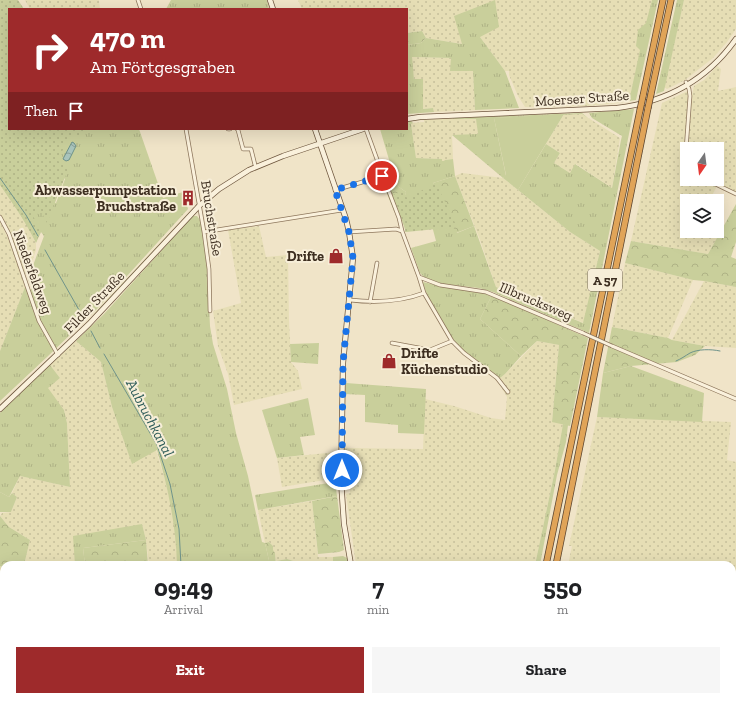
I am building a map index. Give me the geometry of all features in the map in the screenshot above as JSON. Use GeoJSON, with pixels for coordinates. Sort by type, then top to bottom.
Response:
{"type":"FeatureCollection","features":[{"type":"Feature","properties":{"kind":"highway","name":"A 57"},"geometry":{"type":"LineString","coordinates":[[547,561],[663,0]]}},
{"type":"Feature","properties":{"kind":"highway","name":"A 57"},"geometry":{"type":"LineString","coordinates":[[557,561],[671,0]]}},
{"type":"Feature","properties":{"kind":"street","name":"Moerser Straße"},"geometry":{"type":"LineString","coordinates":[[408,119],[634,106],[668,96],[687,83],[700,77],[716,63],[736,40]]}},
{"type":"Feature","properties":{"kind":"street"},"geometry":{"type":"LineString","coordinates":[[687,83],[690,96],[687,142]]}},
{"type":"Feature","properties":{"kind":"street","name":"Bruchstraße"},"geometry":{"type":"LineString","coordinates":[[186,130],[204,232],[209,274],[210,311]]}},
{"type":"Feature","properties":{"kind":"street"},"geometry":{"type":"LineString","coordinates":[[238,130],[243,149],[251,148],[255,165]]}},
{"type":"Feature","properties":{"kind":"street"},"geometry":{"type":"LineString","coordinates":[[315,130],[349,232],[353,258],[343,363],[341,480],[344,524],[350,561]]}},
{"type":"Feature","properties":{"kind":"street"},"geometry":{"type":"LineString","coordinates":[[199,206],[219,189],[249,170],[283,156],[360,130]]}},
{"type":"Feature","properties":{"kind":"street"},"geometry":{"type":"LineString","coordinates":[[366,130],[382,176],[399,218],[402,231],[424,293],[452,341],[464,353],[497,378],[508,392]]}},
{"type":"Feature","properties":{"kind":"street"},"geometry":{"type":"LineString","coordinates":[[335,190],[382,176]]}},
{"type":"Feature","properties":{"kind":"street"},"geometry":{"type":"LineString","coordinates":[[719,186],[736,194]]}},
{"type":"Feature","properties":{"kind":"street","name":"Filder Straße"},"geometry":{"type":"LineString","coordinates":[[0,409],[58,355],[120,292],[199,206]]}},
{"type":"Feature","properties":{"kind":"street"},"geometry":{"type":"LineString","coordinates":[[204,232],[342,210]]}},
{"type":"Feature","properties":{"kind":"street","name":"Niederfeldweg"},"geometry":{"type":"LineString","coordinates":[[0,217],[9,234],[39,321],[58,355]]}},
{"type":"Feature","properties":{"kind":"street"},"geometry":{"type":"LineString","coordinates":[[349,232],[396,229],[402,231]]}},
{"type":"Feature","properties":{"kind":"street"},"geometry":{"type":"LineString","coordinates":[[370,302],[377,263]]}},
{"type":"Feature","properties":{"kind":"street","name":"Illbrucksweg"},"geometry":{"type":"LineString","coordinates":[[419,277],[440,285],[486,292],[736,399]]}},
{"type":"Feature","properties":{"kind":"street"},"geometry":{"type":"LineString","coordinates":[[350,300],[370,302],[404,299],[424,293]]}},
{"type":"Feature","properties":{"kind":"street"},"geometry":{"type":"LineString","coordinates":[[392,343],[430,350],[452,341]]}},
{"type":"Feature","properties":{"kind":"shaded area"},"geometry":{"type":"Polygon","coordinates":[[[25,0],[99,0],[100,8],[29,8],[25,0]]]}},
{"type":"Feature","properties":{"kind":"shaded area"},"geometry":{"type":"Polygon","coordinates":[[[298,0],[652,0],[629,101],[586,106],[525,107],[518,96],[509,75],[509,71],[505,71],[480,37],[463,44],[426,38],[422,31],[408,33],[408,8],[302,8],[298,0]]]}},
{"type":"Feature","properties":{"kind":"shaded area"},"geometry":{"type":"Polygon","coordinates":[[[684,0],[736,0],[736,29],[713,58],[685,80],[667,89],[664,87],[684,0]]]}},
{"type":"Feature","properties":{"kind":"shaded area"},"geometry":{"type":"Polygon","coordinates":[[[411,57],[451,58],[473,71],[475,110],[434,112],[433,108],[423,109],[423,79],[414,79],[411,57]]]}},
{"type":"Feature","properties":{"kind":"shaded area"},"geometry":{"type":"Polygon","coordinates":[[[717,66],[721,69],[718,91],[736,87],[736,193],[722,186],[724,186],[724,142],[688,142],[691,100],[694,86],[704,80],[717,66]]]}},
{"type":"Feature","properties":{"kind":"shaded area"},"geometry":{"type":"Polygon","coordinates":[[[688,91],[686,142],[680,142],[680,186],[717,186],[713,194],[680,194],[680,238],[717,238],[708,254],[631,241],[662,103],[688,91]]]}},
{"type":"Feature","properties":{"kind":"shaded area"},"geometry":{"type":"Polygon","coordinates":[[[564,114],[582,114],[620,138],[612,188],[576,164],[570,173],[554,163],[560,153],[546,144],[564,114]]]}},
{"type":"Feature","properties":{"kind":"shaded area"},"geometry":{"type":"Polygon","coordinates":[[[454,118],[477,119],[478,135],[452,135],[453,159],[442,161],[441,159],[416,158],[411,124],[424,122],[424,120],[454,118]]]}},
{"type":"Feature","properties":{"kind":"shaded area"},"geometry":{"type":"Polygon","coordinates":[[[462,173],[503,178],[570,232],[600,251],[584,323],[496,287],[480,240],[455,176],[462,173]]]}},
{"type":"Feature","properties":{"kind":"shaded area"},"geometry":{"type":"Polygon","coordinates":[[[0,184],[28,227],[36,243],[36,250],[26,274],[12,238],[0,214],[0,184]]]}},
{"type":"Feature","properties":{"kind":"shaded area"},"geometry":{"type":"Polygon","coordinates":[[[0,221],[15,254],[25,287],[0,351],[0,221]]]}},
{"type":"Feature","properties":{"kind":"shaded area"},"geometry":{"type":"Polygon","coordinates":[[[259,226],[266,257],[288,255],[291,362],[298,371],[302,389],[234,405],[228,374],[218,346],[213,311],[241,303],[228,230],[259,226]]]}},
{"type":"Feature","properties":{"kind":"shaded area"},"geometry":{"type":"Polygon","coordinates":[[[625,263],[693,280],[668,338],[612,327],[625,263]]]}},
{"type":"Feature","properties":{"kind":"shaded area"},"geometry":{"type":"Polygon","coordinates":[[[704,281],[736,287],[736,348],[705,346],[672,340],[704,281]]]}},
{"type":"Feature","properties":{"kind":"shaded area"},"geometry":{"type":"Polygon","coordinates":[[[76,341],[101,362],[112,407],[132,463],[156,450],[173,513],[178,561],[149,561],[142,524],[75,551],[75,561],[25,561],[30,540],[9,527],[0,516],[2,513],[11,512],[17,497],[12,493],[20,476],[70,487],[67,423],[64,410],[47,388],[60,378],[50,365],[76,341]]]}},
{"type":"Feature","properties":{"kind":"shaded area"},"geometry":{"type":"Polygon","coordinates":[[[537,341],[559,345],[552,421],[563,424],[536,561],[355,561],[346,494],[350,493],[350,488],[346,488],[344,448],[423,449],[425,399],[454,406],[491,418],[505,420],[507,397],[497,380],[505,374],[537,341]]]}},
{"type":"Feature","properties":{"kind":"shaded area"},"geometry":{"type":"Polygon","coordinates":[[[597,417],[731,422],[727,460],[736,462],[736,561],[569,561],[572,546],[569,546],[597,417]]]}},
{"type":"Feature","properties":{"kind":"shaded area"},"geometry":{"type":"Polygon","coordinates":[[[337,452],[337,478],[282,487],[277,458],[337,452]]]}},
{"type":"Feature","properties":{"kind":"shaded area"},"geometry":{"type":"Polygon","coordinates":[[[312,501],[318,557],[333,557],[333,561],[294,561],[287,559],[276,561],[275,553],[272,550],[273,546],[269,542],[265,543],[258,510],[312,501]]]}},
{"type":"Feature","properties":{"kind":"green space"},"geometry":{"type":"Polygon","coordinates":[[[0,0],[18,0],[23,8],[8,8],[8,130],[88,130],[86,133],[68,138],[58,161],[69,167],[47,223],[41,211],[33,216],[41,231],[36,242],[20,214],[0,185],[0,0]]]}},
{"type":"Feature","properties":{"kind":"green space"},"geometry":{"type":"Polygon","coordinates":[[[171,0],[267,0],[269,8],[167,8],[171,0]]]}},
{"type":"Feature","properties":{"kind":"green space"},"geometry":{"type":"Polygon","coordinates":[[[495,0],[499,27],[480,37],[505,71],[519,108],[475,110],[473,71],[450,71],[451,58],[412,57],[414,79],[423,79],[423,109],[433,108],[434,112],[408,114],[408,45],[421,43],[426,38],[462,44],[454,16],[495,0]]]}},
{"type":"Feature","properties":{"kind":"green space"},"geometry":{"type":"Polygon","coordinates":[[[652,0],[658,0],[636,100],[629,101],[640,50],[636,46],[638,30],[646,23],[652,0]]]}},
{"type":"Feature","properties":{"kind":"green space"},"geometry":{"type":"Polygon","coordinates":[[[677,0],[684,0],[664,91],[656,94],[677,0]]]}},
{"type":"Feature","properties":{"kind":"green space"},"geometry":{"type":"Polygon","coordinates":[[[422,31],[426,38],[421,43],[408,45],[408,33],[422,31]]]}},
{"type":"Feature","properties":{"kind":"green space"},"geometry":{"type":"Polygon","coordinates":[[[634,109],[589,333],[493,292],[479,288],[444,284],[426,279],[420,273],[411,248],[436,241],[432,226],[405,232],[405,227],[451,221],[457,233],[474,226],[496,287],[583,323],[600,251],[570,232],[518,190],[546,144],[560,153],[554,163],[570,173],[575,164],[612,188],[622,136],[592,118],[589,113],[634,109]]]}},
{"type":"Feature","properties":{"kind":"green space"},"geometry":{"type":"Polygon","coordinates":[[[582,113],[588,118],[582,114],[494,118],[506,176],[503,178],[452,135],[478,134],[476,119],[454,118],[582,113]]]}},
{"type":"Feature","properties":{"kind":"green space"},"geometry":{"type":"Polygon","coordinates":[[[564,114],[518,190],[503,178],[506,175],[494,118],[564,114]]]}},
{"type":"Feature","properties":{"kind":"green space"},"geometry":{"type":"Polygon","coordinates":[[[411,121],[413,123],[411,124],[416,158],[442,159],[442,161],[453,159],[455,176],[433,183],[449,218],[400,216],[398,211],[402,206],[406,192],[399,187],[384,165],[390,163],[380,130],[408,130],[408,122],[411,121]]]}},
{"type":"Feature","properties":{"kind":"green space"},"geometry":{"type":"Polygon","coordinates":[[[84,130],[139,130],[163,198],[183,192],[188,209],[96,310],[0,401],[0,351],[25,287],[29,293],[32,288],[28,279],[44,236],[41,232],[36,243],[28,227],[0,184],[56,203],[65,179],[54,165],[68,136],[84,130]]]}},
{"type":"Feature","properties":{"kind":"green space"},"geometry":{"type":"Polygon","coordinates":[[[384,165],[399,187],[406,192],[401,206],[394,211],[376,167],[384,165]]]}},
{"type":"Feature","properties":{"kind":"green space"},"geometry":{"type":"Polygon","coordinates":[[[455,176],[474,226],[456,233],[433,183],[455,176]]]}},
{"type":"Feature","properties":{"kind":"green space"},"geometry":{"type":"Polygon","coordinates":[[[436,183],[457,227],[406,232],[393,195],[403,191],[407,198],[436,183]]]}},
{"type":"Feature","properties":{"kind":"green space"},"geometry":{"type":"Polygon","coordinates":[[[736,204],[736,242],[731,257],[736,259],[736,287],[693,280],[625,263],[631,241],[708,254],[717,238],[724,238],[724,225],[736,204]]]}},
{"type":"Feature","properties":{"kind":"green space"},"geometry":{"type":"Polygon","coordinates":[[[192,209],[107,302],[92,316],[192,209]]]}},
{"type":"Feature","properties":{"kind":"green space"},"geometry":{"type":"Polygon","coordinates":[[[193,216],[197,216],[200,220],[207,265],[210,326],[213,344],[227,389],[262,542],[265,543],[269,561],[177,561],[171,507],[157,450],[132,464],[112,407],[101,362],[76,341],[104,314],[193,216]]]}},
{"type":"Feature","properties":{"kind":"green space"},"geometry":{"type":"Polygon","coordinates":[[[423,282],[492,295],[480,319],[521,356],[505,374],[500,378],[473,359],[459,346],[434,310],[423,282]]]}},
{"type":"Feature","properties":{"kind":"green space"},"geometry":{"type":"Polygon","coordinates":[[[492,295],[588,338],[570,426],[552,422],[559,345],[537,341],[521,356],[480,319],[492,295]]]}},
{"type":"Feature","properties":{"kind":"green space"},"geometry":{"type":"Polygon","coordinates":[[[612,327],[705,346],[695,355],[677,362],[631,366],[603,373],[612,327]]]}},
{"type":"Feature","properties":{"kind":"green space"},"geometry":{"type":"Polygon","coordinates":[[[319,343],[318,364],[291,362],[290,344],[319,343]]]}},
{"type":"Feature","properties":{"kind":"green space"},"geometry":{"type":"Polygon","coordinates":[[[50,365],[60,378],[48,388],[64,410],[67,423],[70,487],[20,476],[9,497],[0,492],[0,413],[50,365]]]}},
{"type":"Feature","properties":{"kind":"green space"},"geometry":{"type":"Polygon","coordinates":[[[631,366],[704,393],[702,422],[597,417],[603,373],[631,366]]]}},
{"type":"Feature","properties":{"kind":"green space"},"geometry":{"type":"Polygon","coordinates":[[[346,383],[426,389],[424,434],[398,433],[398,425],[365,422],[365,395],[345,394],[346,383]]]}},
{"type":"Feature","properties":{"kind":"green space"},"geometry":{"type":"Polygon","coordinates":[[[308,398],[315,435],[300,437],[304,455],[277,458],[262,410],[308,398]]]}},
{"type":"Feature","properties":{"kind":"green space"},"geometry":{"type":"Polygon","coordinates":[[[563,424],[568,425],[566,442],[557,475],[541,561],[536,561],[563,424]]]}},
{"type":"Feature","properties":{"kind":"green space"},"geometry":{"type":"Polygon","coordinates":[[[335,482],[337,496],[258,510],[255,495],[335,482]]]}},
{"type":"Feature","properties":{"kind":"green space"},"geometry":{"type":"Polygon","coordinates":[[[0,492],[9,497],[12,493],[17,497],[11,512],[0,512],[0,492]]]}},
{"type":"Feature","properties":{"kind":"green space"},"geometry":{"type":"Polygon","coordinates":[[[337,496],[344,550],[339,552],[318,554],[312,501],[337,496]]]}},
{"type":"Feature","properties":{"kind":"green space"},"geometry":{"type":"Polygon","coordinates":[[[0,516],[9,527],[30,540],[25,561],[0,561],[0,516]]]}},
{"type":"Feature","properties":{"kind":"green space"},"geometry":{"type":"Polygon","coordinates":[[[142,524],[146,540],[83,548],[85,561],[75,561],[73,536],[142,524]]]}},
{"type":"Feature","properties":{"kind":"green space"},"geometry":{"type":"Polygon","coordinates":[[[146,540],[148,561],[85,561],[83,548],[146,540]]]}},
{"type":"Feature","properties":{"kind":"green space"},"geometry":{"type":"Polygon","coordinates":[[[269,542],[273,546],[276,561],[269,561],[265,543],[269,542]]]}},
{"type":"Feature","properties":{"kind":"green space"},"geometry":{"type":"Polygon","coordinates":[[[343,556],[347,558],[347,561],[333,561],[333,557],[343,556]]]}},
{"type":"Feature","properties":{"kind":"green space"},"geometry":{"type":"Polygon","coordinates":[[[287,559],[294,561],[276,561],[287,559]]]}},
{"type":"Feature","properties":{"kind":"water"},"geometry":{"type":"Polygon","coordinates":[[[72,142],[76,146],[69,160],[66,161],[63,159],[72,142]]]}},
{"type":"Feature","properties":{"kind":"waterway","name":"Aubruchkanal"},"geometry":{"type":"LineString","coordinates":[[0,178],[26,215],[38,236]]}},
{"type":"Feature","properties":{"kind":"waterway","name":"Aubruchkanal"},"geometry":{"type":"LineString","coordinates":[[45,250],[83,317]]}},
{"type":"Feature","properties":{"kind":"waterway","name":"Aubruchkanal"},"geometry":{"type":"LineString","coordinates":[[91,331],[100,348]]}},
{"type":"Feature","properties":{"kind":"waterway"},"geometry":{"type":"LineString","coordinates":[[676,361],[690,353],[701,350],[720,351]]}},
{"type":"Feature","properties":{"kind":"waterway","name":"Aubruchkanal"},"geometry":{"type":"LineString","coordinates":[[104,354],[157,445],[170,484],[179,529],[181,561]]}},
{"type":"Feature","properties":{"kind":"place","name":"Abwasserpumpstation Bruchstraße"},"geometry":{"type":"Point","coordinates":[188,198]}},
{"type":"Feature","properties":{"kind":"place","name":"Drifte"},"geometry":{"type":"Point","coordinates":[336,256]}},
{"type":"Feature","properties":{"kind":"place","name":"Drifte Küchenstudio"},"geometry":{"type":"Point","coordinates":[389,361]}},
{"type":"Feature","properties":{"kind":"route"},"geometry":{"type":"LineString","coordinates":[[342,470],[343,363],[353,258],[352,245],[346,219],[335,190],[382,176]]}}]}
